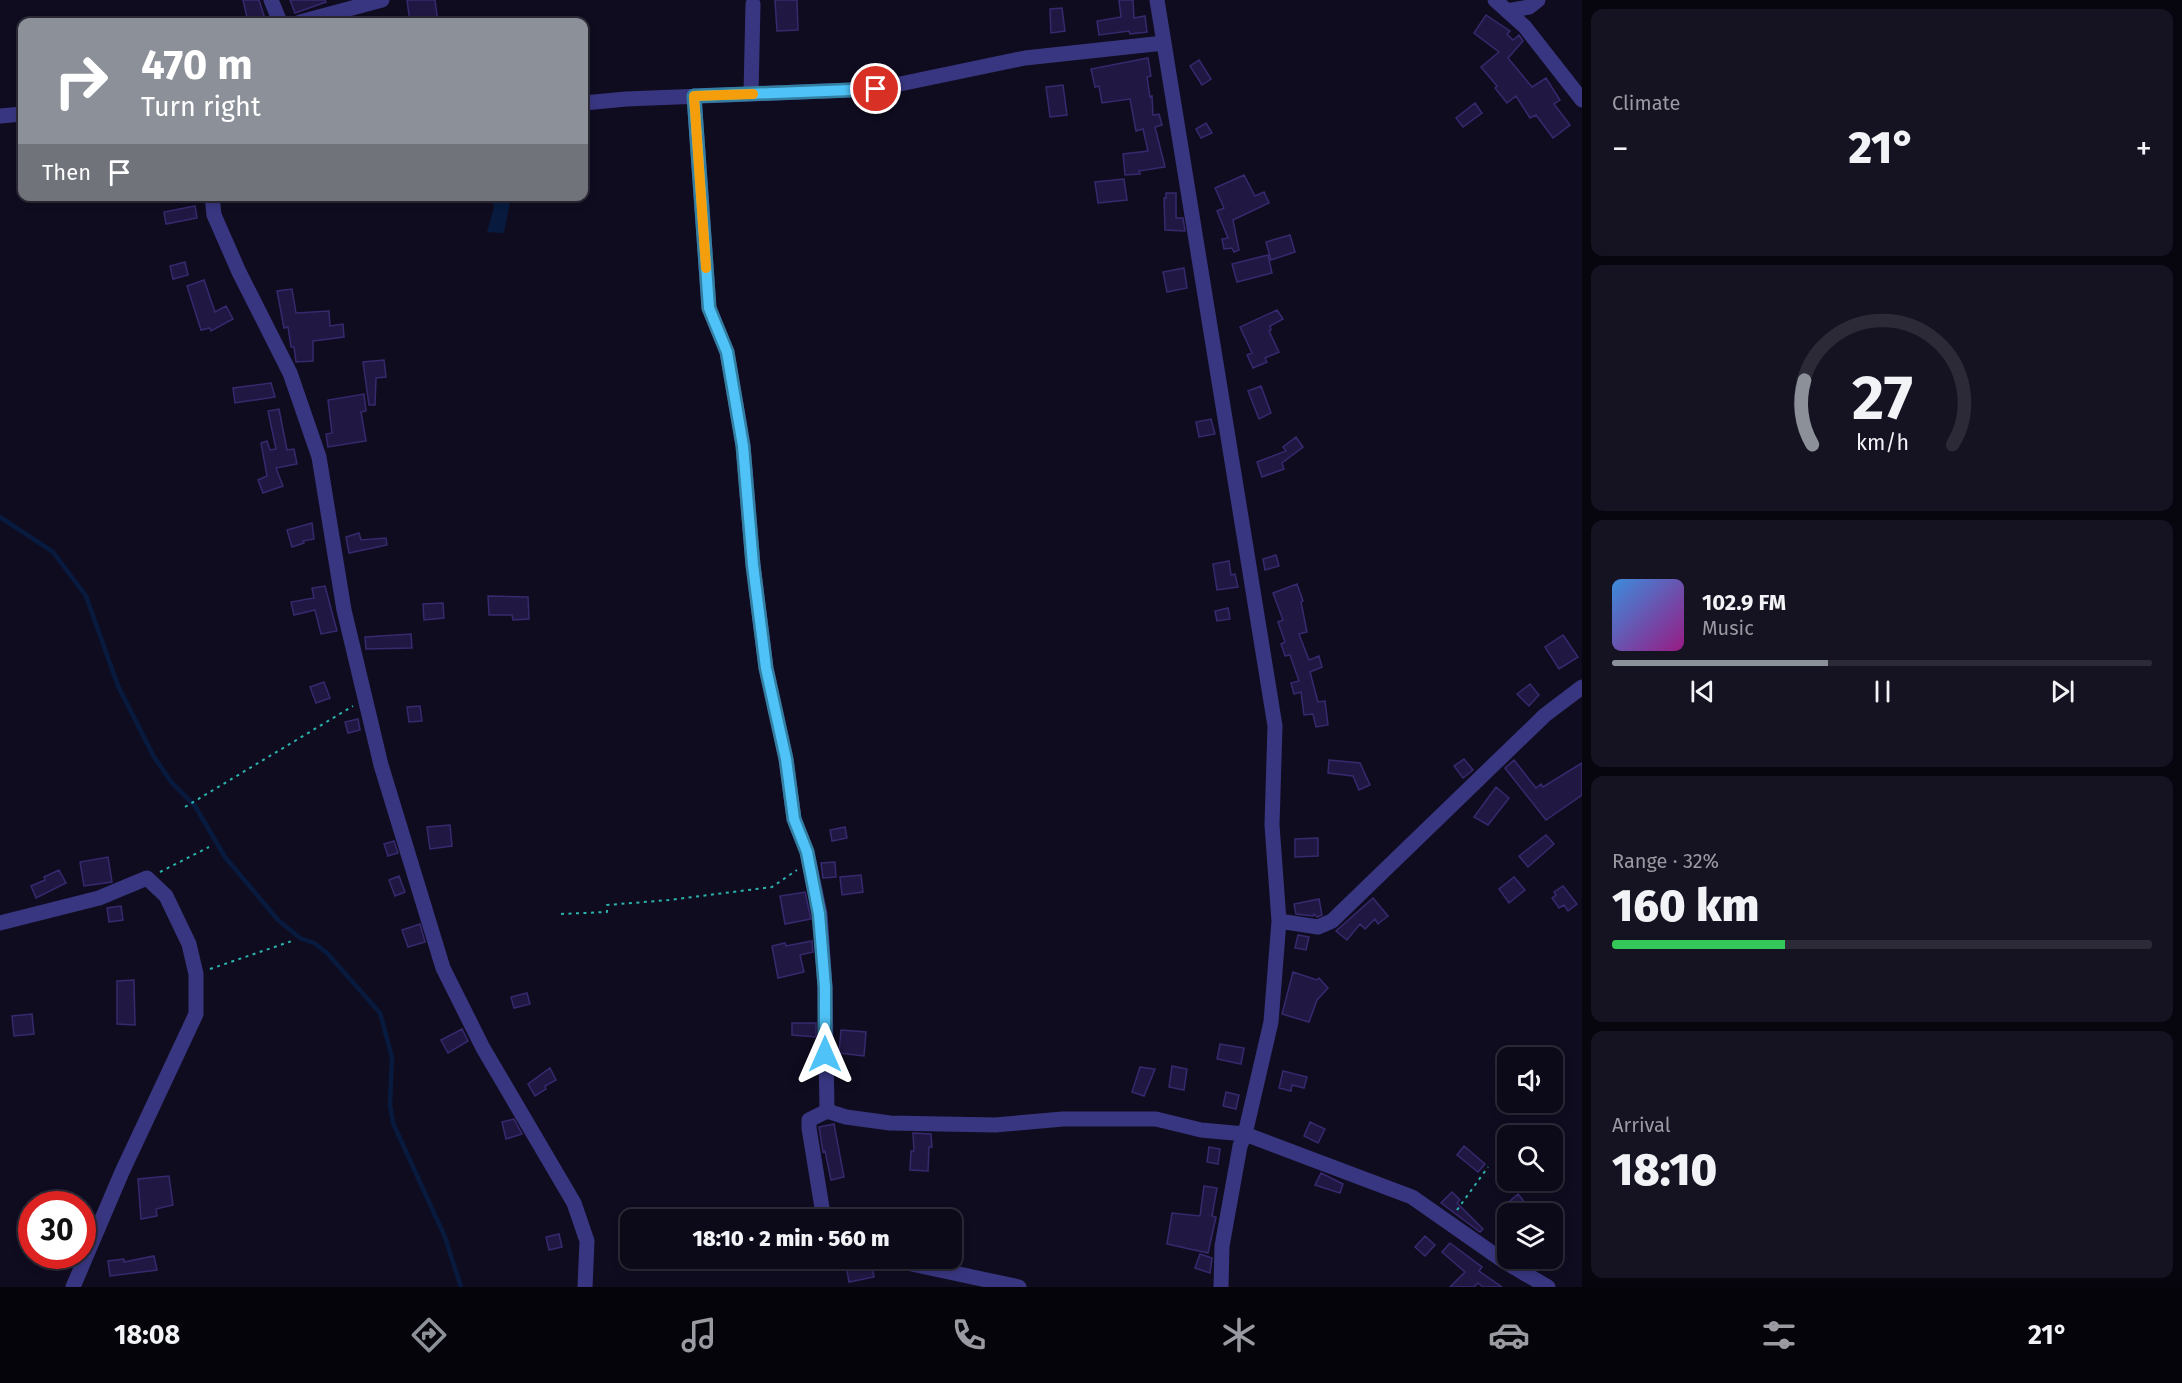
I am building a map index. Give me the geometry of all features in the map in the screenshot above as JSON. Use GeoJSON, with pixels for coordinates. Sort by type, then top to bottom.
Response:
{"type":"FeatureCollection","features":[{"type":"Feature","properties":{"kind":"street"},"geometry":{"type":"LineString","coordinates":[[271,0],[278,18]]}},
{"type":"Feature","properties":{"kind":"street"},"geometry":{"type":"LineString","coordinates":[[315,18],[382,0]]}},
{"type":"Feature","properties":{"kind":"street"},"geometry":{"type":"LineString","coordinates":[[1157,0],[1275,726],[1272,825],[1279,921],[1271,1022],[1245,1134],[1240,1146],[1222,1246],[1221,1287]]}},
{"type":"Feature","properties":{"kind":"street"},"geometry":{"type":"LineString","coordinates":[[1495,0],[1525,27],[1582,100]]}},
{"type":"Feature","properties":{"kind":"street"},"geometry":{"type":"LineString","coordinates":[[1507,10],[1529,7],[1539,0]]}},
{"type":"Feature","properties":{"kind":"street"},"geometry":{"type":"LineString","coordinates":[[751,94],[753,4]]}},
{"type":"Feature","properties":{"kind":"street"},"geometry":{"type":"LineString","coordinates":[[588,103],[626,99],[876,89],[1025,58],[1164,43]]}},
{"type":"Feature","properties":{"kind":"street"},"geometry":{"type":"LineString","coordinates":[[694,96],[709,308],[727,352],[743,446],[753,565],[766,668],[786,759],[794,819],[807,852],[819,914],[825,977],[827,1111]]}},
{"type":"Feature","properties":{"kind":"street"},"geometry":{"type":"LineString","coordinates":[[0,116],[18,114]]}},
{"type":"Feature","properties":{"kind":"street"},"geometry":{"type":"LineString","coordinates":[[213,201],[214,215],[239,272],[290,373],[319,457],[344,610],[381,765],[443,968],[483,1048],[574,1203],[587,1241],[585,1287]]}},
{"type":"Feature","properties":{"kind":"street"},"geometry":{"type":"LineString","coordinates":[[1279,921],[1318,927],[1332,921],[1545,715],[1582,687]]}},
{"type":"Feature","properties":{"kind":"street"},"geometry":{"type":"LineString","coordinates":[[0,923],[99,898],[147,878],[166,896],[189,944],[196,974],[196,1014],[122,1172],[73,1287]]}},
{"type":"Feature","properties":{"kind":"street"},"geometry":{"type":"LineString","coordinates":[[822,1209],[809,1128],[810,1120],[827,1111],[846,1117],[890,1123],[995,1125],[1063,1119],[1156,1119],[1201,1130],[1245,1134],[1412,1197],[1505,1262],[1548,1287]]}},
{"type":"Feature","properties":{"kind":"street"},"geometry":{"type":"LineString","coordinates":[[935,1269],[1019,1287]]}},
{"type":"Feature","properties":{"kind":"path"},"geometry":{"type":"LineString","coordinates":[[185,807],[320,727],[365,697]]}},
{"type":"Feature","properties":{"kind":"path"},"geometry":{"type":"LineString","coordinates":[[147,878],[209,847]]}},
{"type":"Feature","properties":{"kind":"path"},"geometry":{"type":"LineString","coordinates":[[561,914],[607,912],[607,905],[772,887],[798,870],[807,852]]}},
{"type":"Feature","properties":{"kind":"path"},"geometry":{"type":"LineString","coordinates":[[196,974],[292,941]]}},
{"type":"Feature","properties":{"kind":"path"},"geometry":{"type":"LineString","coordinates":[[1447,1221],[1488,1167]]}},
{"type":"Feature","properties":{"kind":"water"},"geometry":{"type":"Polygon","coordinates":[[[492,201],[510,201],[504,233],[487,232],[494,207],[492,201]]]}},
{"type":"Feature","properties":{"kind":"building"},"geometry":{"type":"Polygon","coordinates":[[[243,0],[259,0],[265,18],[247,18],[243,0]]]}},
{"type":"Feature","properties":{"kind":"building"},"geometry":{"type":"Polygon","coordinates":[[[290,0],[325,0],[326,2],[295,13],[290,0]]]}},
{"type":"Feature","properties":{"kind":"building"},"geometry":{"type":"Polygon","coordinates":[[[407,0],[435,0],[437,18],[409,18],[407,0]]]}},
{"type":"Feature","properties":{"kind":"building"},"geometry":{"type":"Polygon","coordinates":[[[775,0],[797,0],[798,30],[777,31],[775,0]]]}},
{"type":"Feature","properties":{"kind":"building"},"geometry":{"type":"Polygon","coordinates":[[[1119,0],[1133,0],[1134,18],[1145,16],[1147,32],[1130,34],[1129,31],[1099,35],[1097,21],[1121,17],[1119,0]]]}},
{"type":"Feature","properties":{"kind":"building"},"geometry":{"type":"Polygon","coordinates":[[[1062,8],[1065,31],[1051,33],[1050,9],[1062,8]]]}},
{"type":"Feature","properties":{"kind":"building"},"geometry":{"type":"Polygon","coordinates":[[[1486,15],[1510,31],[1507,34],[1513,40],[1519,35],[1523,41],[1508,58],[1532,87],[1546,78],[1560,100],[1554,104],[1570,125],[1553,138],[1536,115],[1530,118],[1516,96],[1507,103],[1495,88],[1497,86],[1481,67],[1499,52],[1474,33],[1486,15]]]}},
{"type":"Feature","properties":{"kind":"building"},"geometry":{"type":"Polygon","coordinates":[[[1148,58],[1151,76],[1147,77],[1150,97],[1152,96],[1153,115],[1159,114],[1162,125],[1155,127],[1165,167],[1139,171],[1140,174],[1125,175],[1123,154],[1148,151],[1143,129],[1136,131],[1130,99],[1102,103],[1099,86],[1095,87],[1091,69],[1148,58]]]}},
{"type":"Feature","properties":{"kind":"building"},"geometry":{"type":"Polygon","coordinates":[[[1199,60],[1211,79],[1202,85],[1190,66],[1199,60]]]}},
{"type":"Feature","properties":{"kind":"building"},"geometry":{"type":"Polygon","coordinates":[[[1063,85],[1067,115],[1050,117],[1046,87],[1063,85]]]}},
{"type":"Feature","properties":{"kind":"building"},"geometry":{"type":"Polygon","coordinates":[[[1475,103],[1482,113],[1463,127],[1456,118],[1475,103]]]}},
{"type":"Feature","properties":{"kind":"building"},"geometry":{"type":"Polygon","coordinates":[[[1206,123],[1212,133],[1201,138],[1196,129],[1206,123]]]}},
{"type":"Feature","properties":{"kind":"building"},"geometry":{"type":"Polygon","coordinates":[[[1244,175],[1255,196],[1264,192],[1269,203],[1233,220],[1239,250],[1234,252],[1232,248],[1224,249],[1222,239],[1228,238],[1217,211],[1224,208],[1215,188],[1244,175]]]}},
{"type":"Feature","properties":{"kind":"building"},"geometry":{"type":"Polygon","coordinates":[[[1124,179],[1127,200],[1098,203],[1095,182],[1124,179]]]}},
{"type":"Feature","properties":{"kind":"building"},"geometry":{"type":"Polygon","coordinates":[[[1166,193],[1176,193],[1176,218],[1183,218],[1185,231],[1165,230],[1164,198],[1166,198],[1166,193]]]}},
{"type":"Feature","properties":{"kind":"building"},"geometry":{"type":"Polygon","coordinates":[[[195,206],[197,218],[166,224],[164,212],[195,206]]]}},
{"type":"Feature","properties":{"kind":"building"},"geometry":{"type":"Polygon","coordinates":[[[1290,235],[1295,252],[1271,260],[1266,242],[1290,235]]]}},
{"type":"Feature","properties":{"kind":"building"},"geometry":{"type":"Polygon","coordinates":[[[1268,255],[1272,273],[1237,282],[1232,264],[1268,255]]]}},
{"type":"Feature","properties":{"kind":"building"},"geometry":{"type":"Polygon","coordinates":[[[185,262],[188,275],[173,279],[170,266],[185,262]]]}},
{"type":"Feature","properties":{"kind":"building"},"geometry":{"type":"Polygon","coordinates":[[[1184,268],[1187,288],[1167,292],[1163,272],[1184,268]]]}},
{"type":"Feature","properties":{"kind":"building"},"geometry":{"type":"Polygon","coordinates":[[[204,280],[215,312],[226,306],[233,319],[211,331],[210,328],[201,330],[187,286],[204,280]]]}},
{"type":"Feature","properties":{"kind":"building"},"geometry":{"type":"Polygon","coordinates":[[[292,289],[296,313],[329,311],[330,326],[343,324],[344,337],[313,341],[313,361],[296,362],[288,327],[284,328],[277,291],[292,289]]]}},
{"type":"Feature","properties":{"kind":"building"},"geometry":{"type":"Polygon","coordinates":[[[1277,310],[1283,319],[1270,326],[1269,331],[1279,352],[1265,358],[1267,362],[1253,368],[1247,355],[1252,353],[1240,327],[1277,310]]]}},
{"type":"Feature","properties":{"kind":"building"},"geometry":{"type":"Polygon","coordinates":[[[384,360],[386,377],[376,378],[375,405],[369,405],[363,362],[384,360]]]}},
{"type":"Feature","properties":{"kind":"building"},"geometry":{"type":"Polygon","coordinates":[[[271,383],[275,397],[235,403],[233,388],[271,383]]]}},
{"type":"Feature","properties":{"kind":"building"},"geometry":{"type":"Polygon","coordinates":[[[1261,386],[1271,413],[1259,419],[1248,391],[1261,386]]]}},
{"type":"Feature","properties":{"kind":"building"},"geometry":{"type":"Polygon","coordinates":[[[364,394],[366,411],[361,412],[366,441],[328,447],[326,434],[332,433],[328,400],[364,394]]]}},
{"type":"Feature","properties":{"kind":"building"},"geometry":{"type":"Polygon","coordinates":[[[279,409],[287,450],[294,449],[297,464],[276,468],[283,486],[263,493],[258,480],[267,476],[261,443],[267,441],[270,450],[276,449],[268,411],[279,409]]]}},
{"type":"Feature","properties":{"kind":"building"},"geometry":{"type":"Polygon","coordinates":[[[1211,419],[1215,434],[1199,437],[1196,422],[1211,419]]]}},
{"type":"Feature","properties":{"kind":"building"},"geometry":{"type":"Polygon","coordinates":[[[1296,437],[1303,447],[1282,463],[1284,469],[1262,477],[1257,462],[1286,451],[1283,447],[1296,437]]]}},
{"type":"Feature","properties":{"kind":"building"},"geometry":{"type":"Polygon","coordinates":[[[312,523],[314,539],[303,541],[304,543],[292,547],[287,530],[312,523]]]}},
{"type":"Feature","properties":{"kind":"building"},"geometry":{"type":"Polygon","coordinates":[[[359,533],[361,540],[386,538],[387,545],[349,553],[346,537],[359,533]]]}},
{"type":"Feature","properties":{"kind":"building"},"geometry":{"type":"Polygon","coordinates":[[[1276,555],[1279,566],[1265,570],[1263,559],[1276,555]]]}},
{"type":"Feature","properties":{"kind":"building"},"geometry":{"type":"Polygon","coordinates":[[[1229,561],[1231,575],[1235,574],[1238,587],[1217,590],[1213,564],[1229,561]]]}},
{"type":"Feature","properties":{"kind":"building"},"geometry":{"type":"Polygon","coordinates":[[[1297,584],[1303,601],[1301,602],[1307,632],[1299,634],[1309,660],[1319,656],[1322,667],[1310,672],[1318,702],[1325,701],[1328,725],[1316,727],[1313,714],[1304,715],[1301,692],[1294,694],[1291,683],[1299,681],[1290,655],[1285,656],[1281,644],[1285,642],[1278,622],[1283,620],[1273,593],[1297,584]]]}},
{"type":"Feature","properties":{"kind":"building"},"geometry":{"type":"Polygon","coordinates":[[[325,586],[337,631],[321,634],[315,610],[294,615],[291,602],[314,598],[312,588],[325,586]]]}},
{"type":"Feature","properties":{"kind":"building"},"geometry":{"type":"Polygon","coordinates":[[[488,596],[528,597],[529,619],[513,620],[512,615],[489,615],[488,596]]]}},
{"type":"Feature","properties":{"kind":"building"},"geometry":{"type":"Polygon","coordinates":[[[443,603],[444,618],[424,620],[423,604],[443,603]]]}},
{"type":"Feature","properties":{"kind":"building"},"geometry":{"type":"Polygon","coordinates":[[[1228,608],[1230,619],[1217,621],[1215,611],[1228,608]]]}},
{"type":"Feature","properties":{"kind":"building"},"geometry":{"type":"Polygon","coordinates":[[[411,634],[412,648],[366,649],[365,637],[411,634]]]}},
{"type":"Feature","properties":{"kind":"building"},"geometry":{"type":"Polygon","coordinates":[[[1563,635],[1578,657],[1559,669],[1545,647],[1563,635]]]}},
{"type":"Feature","properties":{"kind":"building"},"geometry":{"type":"Polygon","coordinates":[[[324,682],[330,698],[316,703],[310,687],[324,682]]]}},
{"type":"Feature","properties":{"kind":"building"},"geometry":{"type":"Polygon","coordinates":[[[1530,684],[1539,695],[1529,706],[1517,694],[1530,684]]]}},
{"type":"Feature","properties":{"kind":"building"},"geometry":{"type":"Polygon","coordinates":[[[420,706],[422,721],[409,722],[407,707],[420,706]]]}},
{"type":"Feature","properties":{"kind":"building"},"geometry":{"type":"Polygon","coordinates":[[[358,719],[360,730],[348,733],[345,722],[358,719]]]}},
{"type":"Feature","properties":{"kind":"building"},"geometry":{"type":"Polygon","coordinates":[[[1464,759],[1473,770],[1463,778],[1454,766],[1464,759]]]}},
{"type":"Feature","properties":{"kind":"building"},"geometry":{"type":"Polygon","coordinates":[[[1329,760],[1360,763],[1370,785],[1359,790],[1353,776],[1328,773],[1329,760]]]}},
{"type":"Feature","properties":{"kind":"building"},"geometry":{"type":"Polygon","coordinates":[[[1514,760],[1536,788],[1541,784],[1543,787],[1582,763],[1582,795],[1546,820],[1505,768],[1514,760]]]}},
{"type":"Feature","properties":{"kind":"building"},"geometry":{"type":"Polygon","coordinates":[[[1496,787],[1509,798],[1488,825],[1474,817],[1496,787]]]}},
{"type":"Feature","properties":{"kind":"building"},"geometry":{"type":"Polygon","coordinates":[[[450,825],[452,846],[430,849],[427,827],[450,825]]]}},
{"type":"Feature","properties":{"kind":"building"},"geometry":{"type":"Polygon","coordinates":[[[845,827],[847,838],[832,841],[830,830],[845,827]]]}},
{"type":"Feature","properties":{"kind":"building"},"geometry":{"type":"Polygon","coordinates":[[[1546,835],[1554,844],[1528,867],[1519,856],[1546,835]]]}},
{"type":"Feature","properties":{"kind":"building"},"geometry":{"type":"Polygon","coordinates":[[[1318,838],[1318,856],[1295,857],[1295,839],[1318,838]]]}},
{"type":"Feature","properties":{"kind":"building"},"geometry":{"type":"Polygon","coordinates":[[[394,841],[398,853],[388,856],[384,844],[394,841]]]}},
{"type":"Feature","properties":{"kind":"building"},"geometry":{"type":"Polygon","coordinates":[[[108,857],[112,882],[84,886],[80,862],[108,857]]]}},
{"type":"Feature","properties":{"kind":"building"},"geometry":{"type":"Polygon","coordinates":[[[835,862],[836,877],[823,878],[821,863],[835,862]]]}},
{"type":"Feature","properties":{"kind":"building"},"geometry":{"type":"Polygon","coordinates":[[[59,870],[66,883],[36,898],[31,886],[59,870]]]}},
{"type":"Feature","properties":{"kind":"building"},"geometry":{"type":"Polygon","coordinates":[[[861,875],[863,892],[842,895],[840,877],[861,875]]]}},
{"type":"Feature","properties":{"kind":"building"},"geometry":{"type":"Polygon","coordinates":[[[399,876],[405,892],[395,896],[389,880],[399,876]]]}},
{"type":"Feature","properties":{"kind":"building"},"geometry":{"type":"Polygon","coordinates":[[[1514,877],[1525,890],[1509,903],[1499,889],[1514,877]]]}},
{"type":"Feature","properties":{"kind":"building"},"geometry":{"type":"Polygon","coordinates":[[[1563,886],[1577,904],[1568,911],[1564,905],[1559,908],[1552,898],[1556,895],[1554,892],[1563,886]]]}},
{"type":"Feature","properties":{"kind":"building"},"geometry":{"type":"Polygon","coordinates":[[[805,892],[811,919],[785,924],[780,896],[805,892]]]}},
{"type":"Feature","properties":{"kind":"building"},"geometry":{"type":"Polygon","coordinates":[[[1373,898],[1388,916],[1378,924],[1375,919],[1365,929],[1360,924],[1347,940],[1336,931],[1373,898]]]}},
{"type":"Feature","properties":{"kind":"building"},"geometry":{"type":"Polygon","coordinates":[[[1319,899],[1322,915],[1317,917],[1314,914],[1313,916],[1296,914],[1294,904],[1319,899]]]}},
{"type":"Feature","properties":{"kind":"building"},"geometry":{"type":"Polygon","coordinates":[[[121,906],[123,920],[109,922],[107,908],[121,906]]]}},
{"type":"Feature","properties":{"kind":"building"},"geometry":{"type":"Polygon","coordinates":[[[420,924],[425,942],[408,947],[402,930],[420,924]]]}},
{"type":"Feature","properties":{"kind":"building"},"geometry":{"type":"Polygon","coordinates":[[[1298,935],[1309,937],[1306,950],[1295,948],[1298,935]]]}},
{"type":"Feature","properties":{"kind":"building"},"geometry":{"type":"Polygon","coordinates":[[[812,941],[813,952],[800,955],[804,972],[778,978],[772,946],[812,941]]]}},
{"type":"Feature","properties":{"kind":"building"},"geometry":{"type":"Polygon","coordinates":[[[1293,972],[1317,980],[1319,978],[1328,988],[1317,1000],[1309,1022],[1282,1014],[1293,972]]]}},
{"type":"Feature","properties":{"kind":"building"},"geometry":{"type":"Polygon","coordinates":[[[134,980],[135,1025],[117,1024],[117,981],[134,980]]]}},
{"type":"Feature","properties":{"kind":"building"},"geometry":{"type":"Polygon","coordinates":[[[527,993],[530,1004],[514,1008],[511,997],[527,993]]]}},
{"type":"Feature","properties":{"kind":"building"},"geometry":{"type":"Polygon","coordinates":[[[32,1014],[34,1034],[14,1036],[12,1016],[32,1014]]]}},
{"type":"Feature","properties":{"kind":"building"},"geometry":{"type":"Polygon","coordinates":[[[792,1023],[816,1023],[816,1037],[792,1035],[792,1023]]]}},
{"type":"Feature","properties":{"kind":"building"},"geometry":{"type":"Polygon","coordinates":[[[462,1029],[468,1041],[448,1053],[441,1040],[462,1029]]]}},
{"type":"Feature","properties":{"kind":"building"},"geometry":{"type":"Polygon","coordinates":[[[841,1030],[866,1032],[864,1056],[839,1053],[841,1030]]]}},
{"type":"Feature","properties":{"kind":"building"},"geometry":{"type":"Polygon","coordinates":[[[1220,1044],[1244,1048],[1241,1064],[1217,1059],[1220,1044]]]}},
{"type":"Feature","properties":{"kind":"building"},"geometry":{"type":"Polygon","coordinates":[[[1172,1066],[1187,1069],[1184,1090],[1169,1087],[1172,1066]]]}},
{"type":"Feature","properties":{"kind":"building"},"geometry":{"type":"Polygon","coordinates":[[[1140,1067],[1155,1069],[1144,1096],[1132,1092],[1140,1067]]]}},
{"type":"Feature","properties":{"kind":"building"},"geometry":{"type":"Polygon","coordinates":[[[550,1068],[556,1080],[545,1086],[546,1089],[535,1096],[528,1084],[550,1068]]]}},
{"type":"Feature","properties":{"kind":"building"},"geometry":{"type":"Polygon","coordinates":[[[1283,1071],[1307,1077],[1304,1088],[1292,1085],[1291,1091],[1279,1088],[1283,1071]]]}},
{"type":"Feature","properties":{"kind":"building"},"geometry":{"type":"Polygon","coordinates":[[[1226,1092],[1239,1095],[1236,1109],[1223,1106],[1226,1092]]]}},
{"type":"Feature","properties":{"kind":"building"},"geometry":{"type":"Polygon","coordinates":[[[514,1119],[522,1134],[506,1139],[502,1122],[514,1119]]]}},
{"type":"Feature","properties":{"kind":"building"},"geometry":{"type":"Polygon","coordinates":[[[1310,1122],[1325,1129],[1318,1143],[1304,1136],[1310,1122]]]}},
{"type":"Feature","properties":{"kind":"building"},"geometry":{"type":"Polygon","coordinates":[[[834,1124],[844,1177],[831,1180],[819,1127],[834,1124]]]}},
{"type":"Feature","properties":{"kind":"building"},"geometry":{"type":"Polygon","coordinates":[[[913,1133],[931,1134],[932,1147],[929,1147],[928,1171],[910,1170],[911,1151],[914,1151],[913,1133]]]}},
{"type":"Feature","properties":{"kind":"building"},"geometry":{"type":"Polygon","coordinates":[[[1464,1146],[1485,1164],[1478,1172],[1457,1155],[1464,1146]]]}},
{"type":"Feature","properties":{"kind":"building"},"geometry":{"type":"Polygon","coordinates":[[[1209,1147],[1220,1149],[1218,1164],[1207,1162],[1209,1147]]]}},
{"type":"Feature","properties":{"kind":"building"},"geometry":{"type":"Polygon","coordinates":[[[1321,1173],[1343,1184],[1340,1193],[1315,1185],[1321,1173]]]}},
{"type":"Feature","properties":{"kind":"building"},"geometry":{"type":"Polygon","coordinates":[[[169,1176],[173,1205],[156,1209],[157,1216],[141,1219],[138,1179],[169,1176]]]}},
{"type":"Feature","properties":{"kind":"building"},"geometry":{"type":"Polygon","coordinates":[[[1204,1186],[1217,1188],[1212,1216],[1216,1217],[1208,1253],[1167,1244],[1172,1213],[1200,1216],[1204,1186]]]}},
{"type":"Feature","properties":{"kind":"building"},"geometry":{"type":"Polygon","coordinates":[[[1452,1192],[1460,1200],[1457,1203],[1483,1229],[1480,1232],[1441,1203],[1452,1192]]]}},
{"type":"Feature","properties":{"kind":"building"},"geometry":{"type":"Polygon","coordinates":[[[1518,1194],[1525,1203],[1507,1203],[1518,1194]]]}},
{"type":"Feature","properties":{"kind":"building"},"geometry":{"type":"Polygon","coordinates":[[[559,1234],[562,1247],[549,1250],[546,1237],[559,1234]]]}},
{"type":"Feature","properties":{"kind":"building"},"geometry":{"type":"Polygon","coordinates":[[[1425,1236],[1435,1245],[1425,1256],[1415,1247],[1425,1236]]]}},
{"type":"Feature","properties":{"kind":"building"},"geometry":{"type":"Polygon","coordinates":[[[1450,1243],[1482,1267],[1479,1271],[1502,1287],[1483,1287],[1478,1283],[1474,1287],[1450,1287],[1465,1272],[1442,1252],[1450,1243]]]}},
{"type":"Feature","properties":{"kind":"building"},"geometry":{"type":"Polygon","coordinates":[[[1200,1254],[1212,1258],[1210,1273],[1195,1268],[1200,1254]]]}},
{"type":"Feature","properties":{"kind":"building"},"geometry":{"type":"Polygon","coordinates":[[[154,1256],[157,1270],[110,1276],[108,1261],[124,1259],[124,1262],[154,1256]]]}},
{"type":"Feature","properties":{"kind":"building"},"geometry":{"type":"Polygon","coordinates":[[[847,1269],[872,1269],[874,1277],[849,1282],[847,1269]]]}},
{"type":"Feature","properties":{"kind":"waterway"},"geometry":{"type":"LineString","coordinates":[[0,517],[53,552],[86,596],[118,686],[154,757],[172,783],[195,806],[225,857],[278,920],[300,938],[314,943],[327,953],[380,1013],[392,1057],[390,1105],[393,1123],[445,1237],[461,1287]]}},
{"type":"Feature","properties":{"kind":"slow traffic"},"geometry":{"type":"LineString","coordinates":[[706,268],[694,96],[753,94]]}},
{"type":"Feature","properties":{"kind":"route"},"geometry":{"type":"LineString","coordinates":[[825,1054],[825,987],[819,914],[807,852],[794,819],[786,759],[766,668],[753,565],[743,446],[727,352],[709,308],[694,96],[876,89]]}}]}
